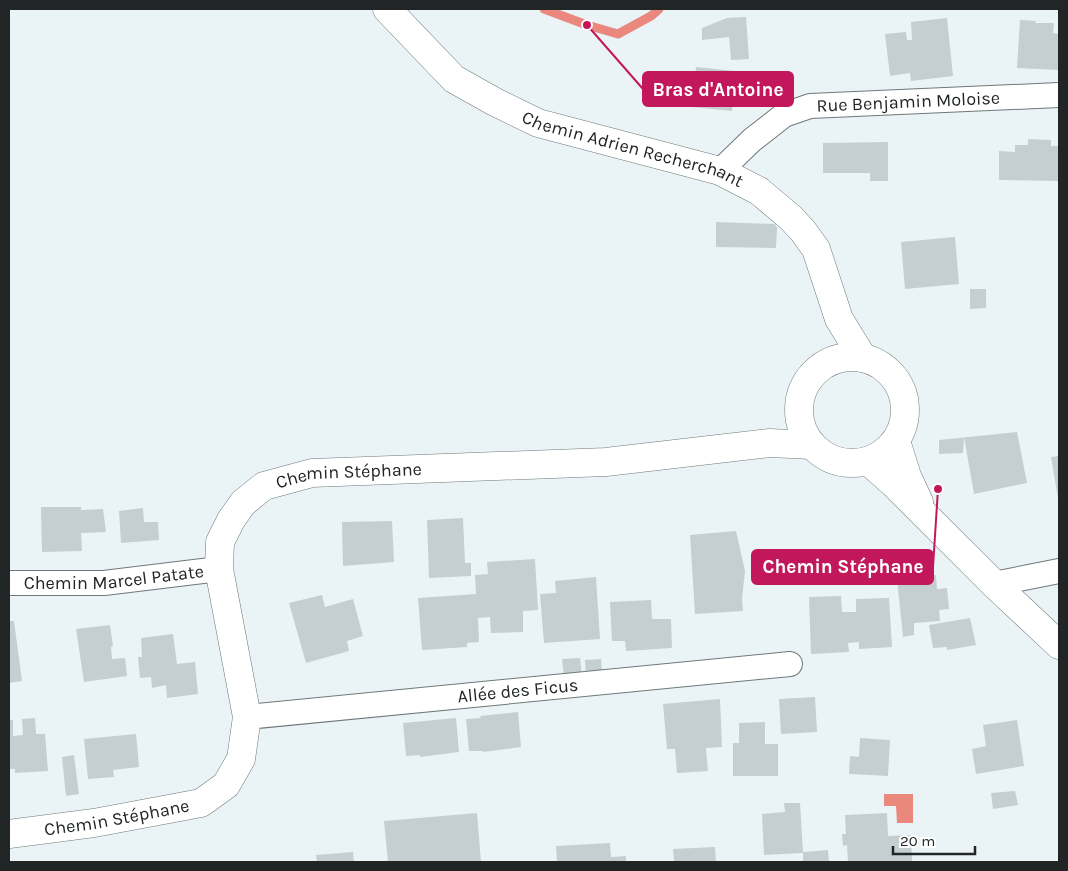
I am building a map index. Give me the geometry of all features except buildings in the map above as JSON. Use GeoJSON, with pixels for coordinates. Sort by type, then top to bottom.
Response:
{"type":"FeatureCollection","features":[{"type":"Feature","properties":{"kind":"main road","name":"Chemin Adrien Recherchant"},"geometry":{"type":"LineString","coordinates":[[387,9],[454,79],[495,102],[538,123],[720,171],[759,191],[791,218],[816,249],[839,320],[863,358]]}},
{"type":"Feature","properties":{"kind":"main road","name":"Chemin Adrien Recherchant"},"geometry":{"type":"LineString","coordinates":[[834,360],[839,320]]}},
{"type":"Feature","properties":{"kind":"main road"},"geometry":{"type":"LineString","coordinates":[[848,357],[863,358],[879,364],[893,376],[902,390],[905,407],[904,425],[896,440],[884,453],[868,461],[853,463],[838,461],[824,455],[812,445],[805,435],[799,412],[800,399],[804,386],[822,366],[834,360],[848,357]]}},
{"type":"Feature","properties":{"kind":"main road"},"geometry":{"type":"LineString","coordinates":[[770,443],[799,412]]}},
{"type":"Feature","properties":{"kind":"main road"},"geometry":{"type":"LineString","coordinates":[[896,440],[907,476],[925,515]]}},
{"type":"Feature","properties":{"kind":"main road","name":"Chemin Stéphane"},"geometry":{"type":"LineString","coordinates":[[9,834],[94,823],[201,803],[226,785],[241,759],[247,717],[219,569],[220,542],[231,520],[243,503],[264,486],[312,473],[606,462],[770,443],[812,445]]}},
{"type":"Feature","properties":{"kind":"main road"},"geometry":{"type":"LineString","coordinates":[[868,461],[1059,645]]}},
{"type":"Feature","properties":{"kind":"street","name":"Rue Benjamin Moloise"},"geometry":{"type":"LineString","coordinates":[[720,171],[752,140],[784,115],[810,106],[1059,95]]}},
{"type":"Feature","properties":{"kind":"street","name":"Chemin Marcel Patate"},"geometry":{"type":"LineString","coordinates":[[9,583],[104,583],[219,569]]}},
{"type":"Feature","properties":{"kind":"street"},"geometry":{"type":"LineString","coordinates":[[994,584],[1059,571]]}},
{"type":"Feature","properties":{"kind":"street","name":"Allée des Ficus"},"geometry":{"type":"LineString","coordinates":[[247,717],[790,664]]}},
{"type":"Feature","properties":{"kind":"shaded area"},"geometry":{"type":"Polygon","coordinates":[[[884,794],[913,794],[913,823],[897,823],[896,806],[884,806],[884,794]]]}},
{"type":"Feature","properties":{"kind":"waterway"},"geometry":{"type":"LineString","coordinates":[[544,9],[618,34],[651,16],[659,9]]}},
{"type":"Feature","properties":{"kind":"place","name":"Bras d'Antoine"},"geometry":{"type":"Point","coordinates":[587,25]}},
{"type":"Feature","properties":{"kind":"place","name":"Chemin Stéphane"},"geometry":{"type":"Point","coordinates":[938,489]}}]}
